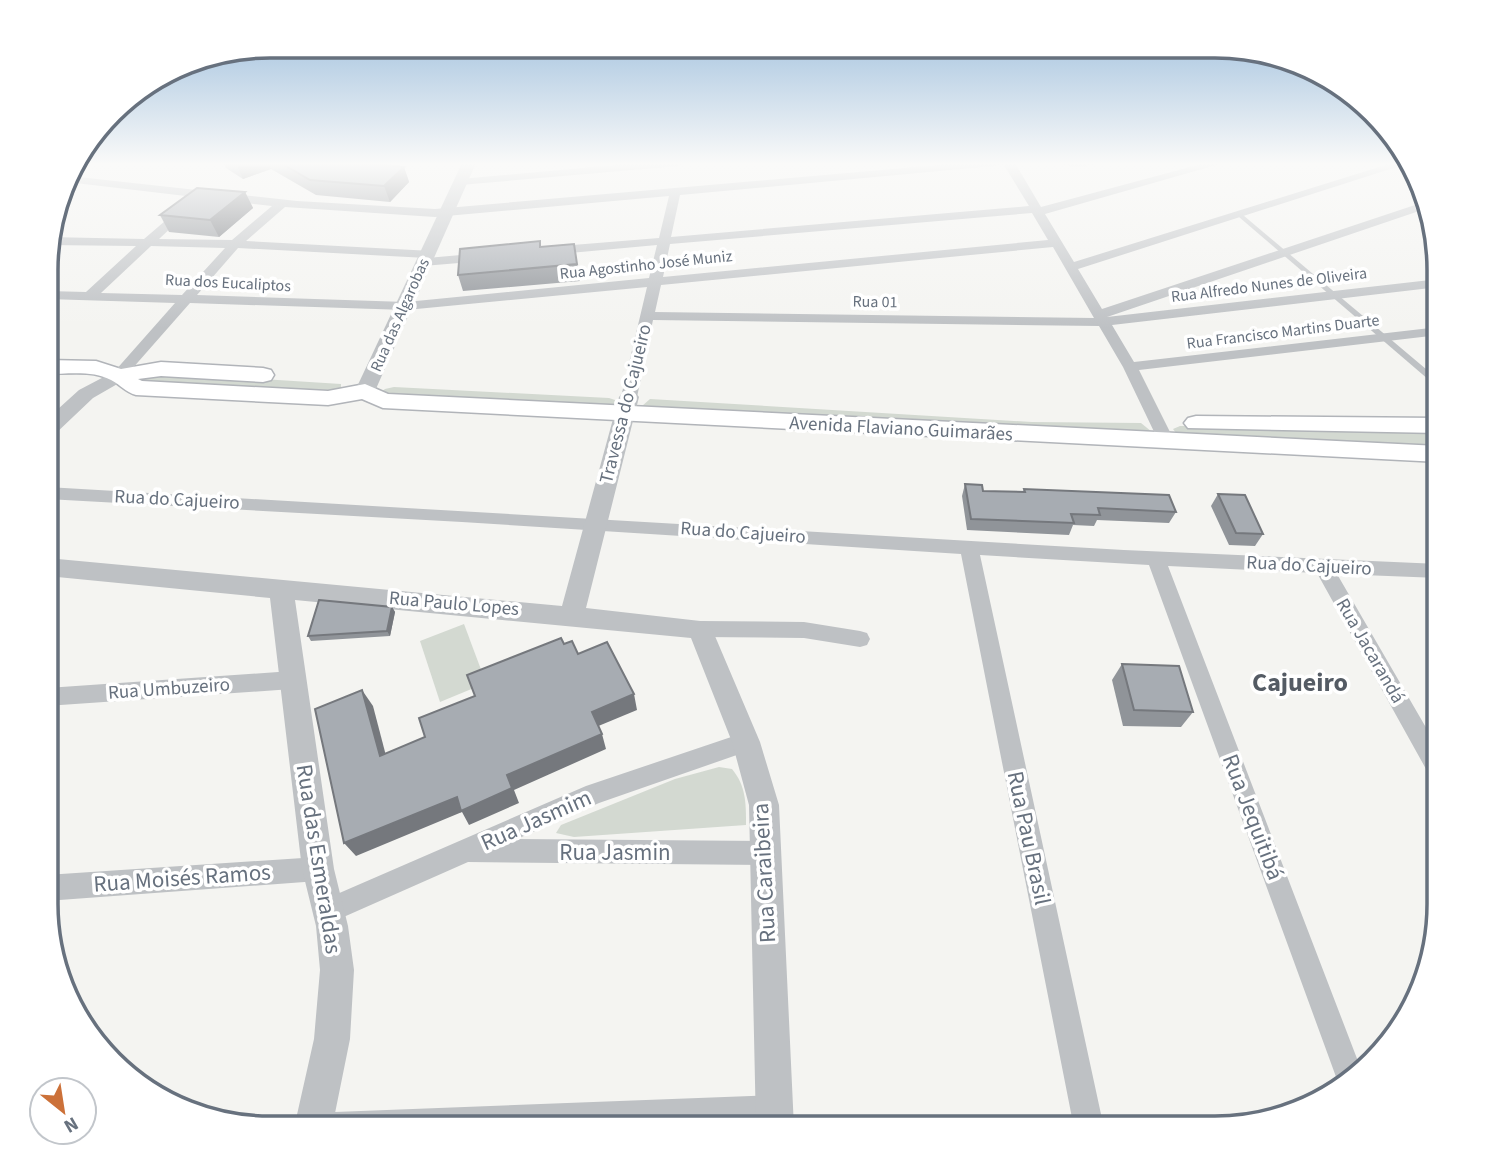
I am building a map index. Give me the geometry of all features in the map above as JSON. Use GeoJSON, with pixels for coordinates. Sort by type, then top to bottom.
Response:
{"type":"FeatureCollection","features":[{"type":"Feature","properties":{"kind":"main road","name":"Avenida Flaviano Guimarães"},"geometry":{"type":"LineString","coordinates":[[58,367],[96,368],[119,376],[136,388],[166,390],[328,398],[365,391],[383,401],[626,406],[1163,432],[1427,453]]}},
{"type":"Feature","properties":{"kind":"main road","name":"Avenida Flaviano Guimarães"},"geometry":{"type":"LineString","coordinates":[[1163,432],[1427,426]]}},
{"type":"Feature","properties":{"kind":"street"},"geometry":{"type":"LineString","coordinates":[[91,295],[173,218]]}},
{"type":"Feature","properties":{"kind":"street"},"geometry":{"type":"LineString","coordinates":[[58,420],[86,394],[119,376],[235,244],[265,218]]}},
{"type":"Feature","properties":{"kind":"street","name":"Rua das Algarobas"},"geometry":{"type":"LineString","coordinates":[[365,391],[445,218]]}},
{"type":"Feature","properties":{"kind":"street","name":"Travessa do Cajueiro"},"geometry":{"type":"LineString","coordinates":[[572,615],[648,316],[669,218]]}},
{"type":"Feature","properties":{"kind":"street"},"geometry":{"type":"LineString","coordinates":[[530,253],[942,218]]}},
{"type":"Feature","properties":{"kind":"street"},"geometry":{"type":"LineString","coordinates":[[1041,218],[1130,367],[1163,432]]}},
{"type":"Feature","properties":{"kind":"street"},"geometry":{"type":"LineString","coordinates":[[1070,267],[1235,218]]}},
{"type":"Feature","properties":{"kind":"street"},"geometry":{"type":"LineString","coordinates":[[1100,319],[1387,218]]}},
{"type":"Feature","properties":{"kind":"street"},"geometry":{"type":"LineString","coordinates":[[60,241],[235,244],[425,258],[503,255]]}},
{"type":"Feature","properties":{"kind":"street","name":"Rua Agostinho José Muniz"},"geometry":{"type":"LineString","coordinates":[[406,306],[1056,243]]}},
{"type":"Feature","properties":{"kind":"street"},"geometry":{"type":"LineString","coordinates":[[1409,286],[1427,279]]}},
{"type":"Feature","properties":{"kind":"street","name":"Rua Alfredo Nunes de Oliveira"},"geometry":{"type":"LineString","coordinates":[[1100,319],[1338,296],[1427,284]]}},
{"type":"Feature","properties":{"kind":"street","name":"Rua dos Eucaliptos"},"geometry":{"type":"LineString","coordinates":[[58,295],[406,306]]}},
{"type":"Feature","properties":{"kind":"street","name":"Rua 01"},"geometry":{"type":"LineString","coordinates":[[648,316],[1100,319]]}},
{"type":"Feature","properties":{"kind":"street","name":"Rua Francisco Martins Duarte"},"geometry":{"type":"LineString","coordinates":[[1130,367],[1427,332]]}},
{"type":"Feature","properties":{"kind":"street","name":"Rua do Cajueiro"},"geometry":{"type":"LineString","coordinates":[[58,494],[595,523],[969,548],[1427,571]]}},
{"type":"Feature","properties":{"kind":"street","name":"Rua Pau Brasil"},"geometry":{"type":"LineString","coordinates":[[969,548],[1087,1116]]}},
{"type":"Feature","properties":{"kind":"street","name":"Rua Jequitibá"},"geometry":{"type":"LineString","coordinates":[[1156,558],[1347,1070]]}},
{"type":"Feature","properties":{"kind":"street","name":"Rua Jacarandá"},"geometry":{"type":"LineString","coordinates":[[1323,567],[1427,750]]}},
{"type":"Feature","properties":{"kind":"street","name":"Rua Paulo Lopes"},"geometry":{"type":"LineString","coordinates":[[58,568],[700,629],[804,630],[860,639]]}},
{"type":"Feature","properties":{"kind":"street","name":"Rua das Esmeraldas"},"geometry":{"type":"LineString","coordinates":[[281,588],[318,869],[330,910],[337,985],[332,1037],[315,1116]]}},
{"type":"Feature","properties":{"kind":"street","name":"Rua Caraibeira"},"geometry":{"type":"LineString","coordinates":[[700,629],[746,741],[764,805],[775,1116]]}},
{"type":"Feature","properties":{"kind":"street","name":"Rua Umbuzeiro"},"geometry":{"type":"LineString","coordinates":[[58,696],[292,680]]}},
{"type":"Feature","properties":{"kind":"street","name":"Rua Jasmim"},"geometry":{"type":"LineString","coordinates":[[330,910],[467,851],[533,818],[746,741]]}},
{"type":"Feature","properties":{"kind":"street","name":"Rua Jasmin"},"geometry":{"type":"LineString","coordinates":[[467,851],[764,853]]}},
{"type":"Feature","properties":{"kind":"street","name":"Rua Moisés Ramos"},"geometry":{"type":"LineString","coordinates":[[58,887],[318,869]]}},
{"type":"Feature","properties":{"kind":"lane"},"geometry":{"type":"LineString","coordinates":[[1243,218],[1427,368]]}},
{"type":"Feature","properties":{"kind":"shaded area"},"geometry":{"type":"Polygon","coordinates":[[[152,372],[341,384],[341,389],[334,395],[141,385],[139,380],[152,372]]]}},
{"type":"Feature","properties":{"kind":"shaded area"},"geometry":{"type":"Polygon","coordinates":[[[394,387],[615,400],[613,409],[386,400],[380,393],[394,387]]]}},
{"type":"Feature","properties":{"kind":"shaded area"},"geometry":{"type":"Polygon","coordinates":[[[650,399],[1032,422],[1141,423],[1152,432],[641,410],[650,399]]]}},
{"type":"Feature","properties":{"kind":"shaded area"},"geometry":{"type":"Polygon","coordinates":[[[1180,426],[1427,428],[1427,449],[1179,437],[1173,429],[1180,426]]]}},
{"type":"Feature","properties":{"kind":"shaded area"},"geometry":{"type":"Polygon","coordinates":[[[464,624],[486,683],[440,702],[420,641],[464,624]]]}},
{"type":"Feature","properties":{"kind":"shaded area"},"geometry":{"type":"Polygon","coordinates":[[[719,767],[732,769],[743,788],[746,825],[574,837],[556,833],[561,825],[675,779],[719,767]]]}},
{"type":"Feature","properties":{"kind":"building"},"geometry":{"type":"Polygon","coordinates":[[[540,241],[540,247],[574,244],[577,264],[458,275],[460,249],[540,241]]]}},
{"type":"Feature","properties":{"kind":"building"},"geometry":{"type":"Polygon","coordinates":[[[965,484],[982,485],[983,491],[1025,492],[1024,489],[1169,495],[1176,512],[1098,508],[1100,515],[1071,514],[1074,523],[971,519],[965,484]]]}},
{"type":"Feature","properties":{"kind":"building"},"geometry":{"type":"Polygon","coordinates":[[[1218,494],[1245,495],[1263,534],[1236,533],[1218,494]]]}},
{"type":"Feature","properties":{"kind":"building"},"geometry":{"type":"Polygon","coordinates":[[[319,600],[392,607],[387,631],[308,636],[319,600]]]}},
{"type":"Feature","properties":{"kind":"building"},"geometry":{"type":"Polygon","coordinates":[[[561,638],[564,644],[572,641],[578,654],[607,642],[634,694],[592,712],[602,734],[507,775],[512,788],[461,811],[457,797],[344,843],[315,709],[362,690],[380,756],[425,737],[419,718],[475,696],[467,675],[561,638]]]}},
{"type":"Feature","properties":{"kind":"building"},"geometry":{"type":"Polygon","coordinates":[[[1122,664],[1179,666],[1193,712],[1134,710],[1122,664]]]}},
{"type":"Feature","properties":{"kind":"district","name":"Cajueiro"},"geometry":{"type":"Point","coordinates":[1300,682]}}]}
